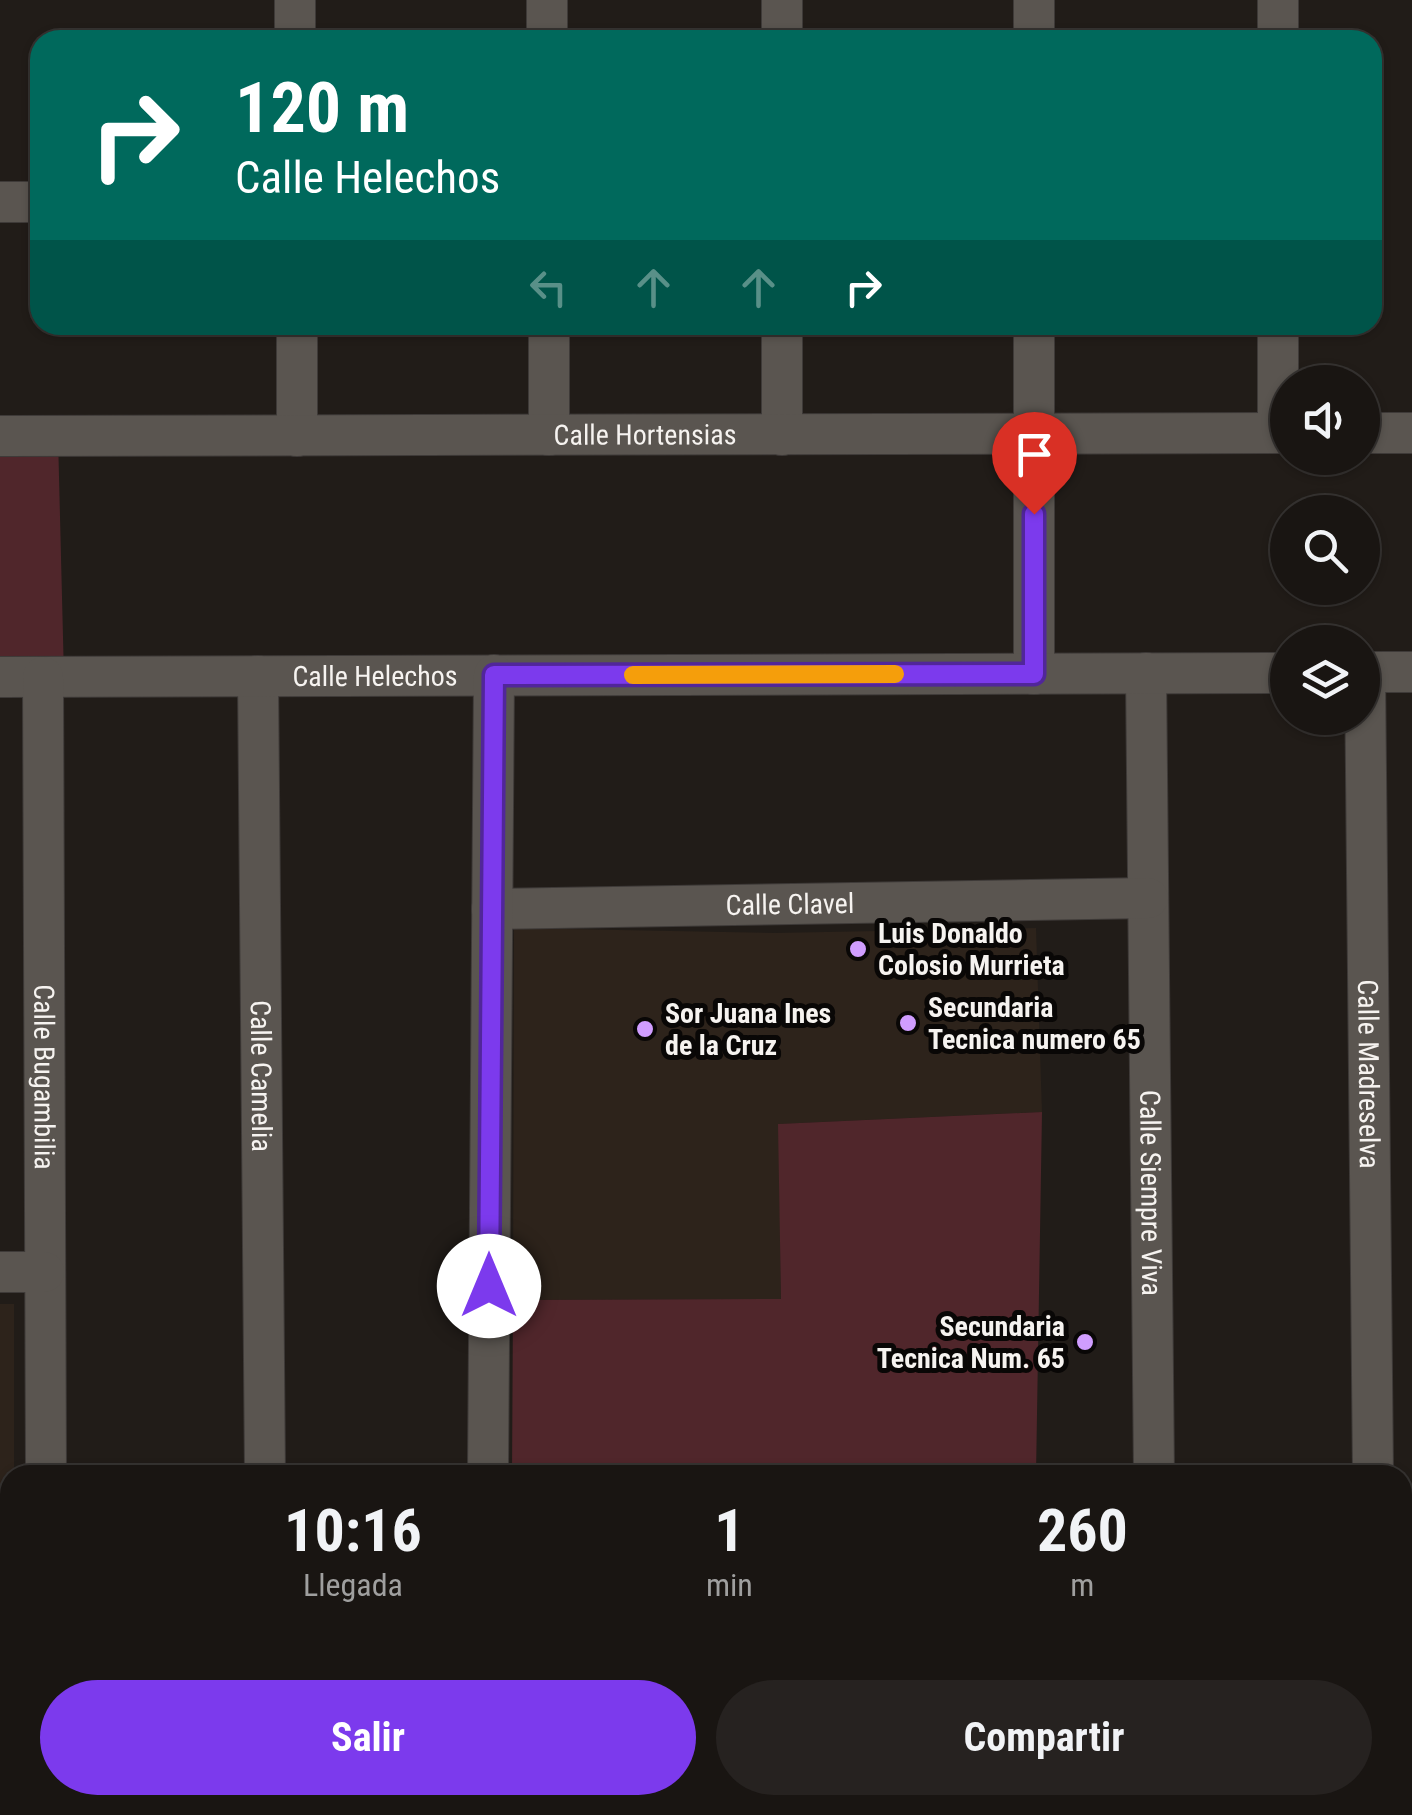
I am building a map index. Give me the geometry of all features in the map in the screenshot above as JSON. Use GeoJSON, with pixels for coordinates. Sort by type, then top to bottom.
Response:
{"type":"FeatureCollection","features":[{"type":"Feature","properties":{"kind":"street"},"geometry":{"type":"LineString","coordinates":[[294,0],[295,30]]}},
{"type":"Feature","properties":{"kind":"street"},"geometry":{"type":"LineString","coordinates":[[546,0],[547,30]]}},
{"type":"Feature","properties":{"kind":"street"},"geometry":{"type":"LineString","coordinates":[[782,0],[782,30]]}},
{"type":"Feature","properties":{"kind":"street"},"geometry":{"type":"LineString","coordinates":[[1034,0],[1034,30]]}},
{"type":"Feature","properties":{"kind":"street"},"geometry":{"type":"LineString","coordinates":[[1278,0],[1278,30]]}},
{"type":"Feature","properties":{"kind":"street"},"geometry":{"type":"LineString","coordinates":[[0,202],[30,202]]}},
{"type":"Feature","properties":{"kind":"street"},"geometry":{"type":"LineString","coordinates":[[296,335],[297,436]]}},
{"type":"Feature","properties":{"kind":"street"},"geometry":{"type":"LineString","coordinates":[[548,335],[549,435]]}},
{"type":"Feature","properties":{"kind":"street"},"geometry":{"type":"LineString","coordinates":[[782,335],[782,434]]}},
{"type":"Feature","properties":{"kind":"street"},"geometry":{"type":"LineString","coordinates":[[1034,335],[1034,674]]}},
{"type":"Feature","properties":{"kind":"street"},"geometry":{"type":"LineString","coordinates":[[1278,335],[1280,365]]}},
{"type":"Feature","properties":{"kind":"street","name":"Calle Hortensias"},"geometry":{"type":"LineString","coordinates":[[0,436],[1270,433]]}},
{"type":"Feature","properties":{"kind":"street"},"geometry":{"type":"LineString","coordinates":[[1380,433],[1412,433]]}},
{"type":"Feature","properties":{"kind":"street","name":"Calle Helechos"},"geometry":{"type":"LineString","coordinates":[[0,677],[1270,672]]}},
{"type":"Feature","properties":{"kind":"street"},"geometry":{"type":"LineString","coordinates":[[1380,672],[1412,672]]}},
{"type":"Feature","properties":{"kind":"street","name":"Calle Siempre Viva"},"geometry":{"type":"LineString","coordinates":[[1146,673],[1154,1465]]}},
{"type":"Feature","properties":{"kind":"street"},"geometry":{"type":"LineString","coordinates":[[488,1465],[494,675]]}},
{"type":"Feature","properties":{"kind":"street","name":"Calle Camelia"},"geometry":{"type":"LineString","coordinates":[[258,676],[266,1465]]}},
{"type":"Feature","properties":{"kind":"street","name":"Calle Bugambilia"},"geometry":{"type":"LineString","coordinates":[[44,677],[46,1465]]}},
{"type":"Feature","properties":{"kind":"street","name":"Calle Madreselva"},"geometry":{"type":"LineString","coordinates":[[1365,735],[1373,1465]]}},
{"type":"Feature","properties":{"kind":"street","name":"Calle Clavel"},"geometry":{"type":"LineString","coordinates":[[492,909],[1148,898]]}},
{"type":"Feature","properties":{"kind":"street"},"geometry":{"type":"LineString","coordinates":[[0,1272],[44,1272]]}},
{"type":"Feature","properties":{"kind":"shaded area"},"geometry":{"type":"Polygon","coordinates":[[[0,436],[58,436],[64,677],[0,677],[0,436]]]}},
{"type":"Feature","properties":{"kind":"shaded area","name":"Sor Juana Ines de la Cruz"},"geometry":{"type":"Polygon","coordinates":[[[514,928],[775,933],[1036,928],[1042,1112],[779,1124],[781,1299],[513,1300],[514,928]]]}},
{"type":"Feature","properties":{"kind":"shaded area"},"geometry":{"type":"Polygon","coordinates":[[[1042,1112],[1036,1465],[512,1465],[513,1300],[781,1299],[778,1124],[1042,1112]]]}},
{"type":"Feature","properties":{"kind":"shaded area"},"geometry":{"type":"Polygon","coordinates":[[[0,1304],[14,1304],[14,1465],[0,1465],[0,1304]]]}},
{"type":"Feature","properties":{"kind":"slow traffic"},"geometry":{"type":"LineString","coordinates":[[633,675],[895,674]]}},
{"type":"Feature","properties":{"kind":"place","name":"Luis Donaldo Colosio Murrieta"},"geometry":{"type":"Point","coordinates":[858,949]}},
{"type":"Feature","properties":{"kind":"place","name":"Secundaria Tecnica numero 65"},"geometry":{"type":"Point","coordinates":[908,1023]}},
{"type":"Feature","properties":{"kind":"place","name":"Sor Juana Ines de la Cruz"},"geometry":{"type":"Point","coordinates":[645,1029]}},
{"type":"Feature","properties":{"kind":"place","name":"Secundaria Tecnica Num. 65"},"geometry":{"type":"Point","coordinates":[1085,1342]}},
{"type":"Feature","properties":{"kind":"route"},"geometry":{"type":"LineString","coordinates":[[489,1286],[494,675],[1034,674],[1034,514]]}}]}
